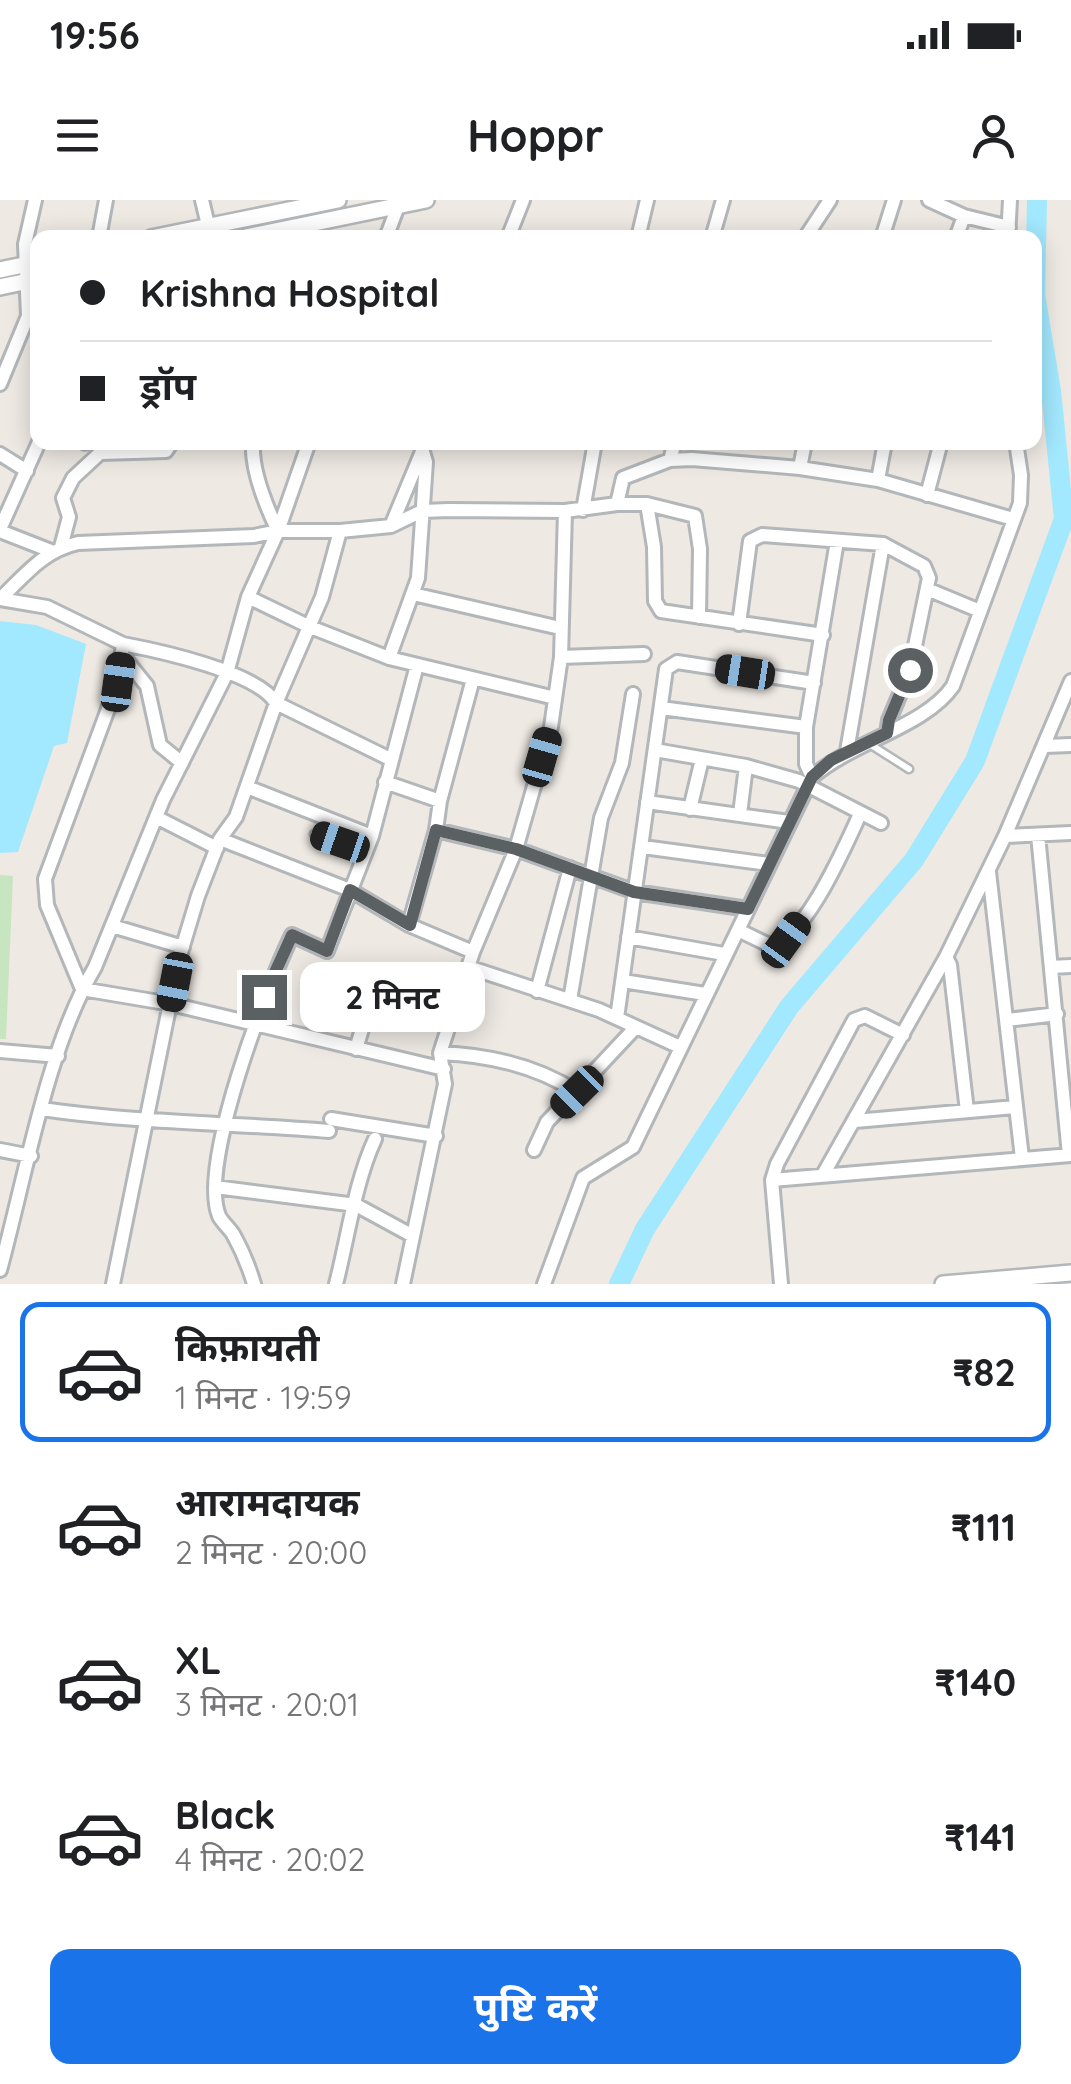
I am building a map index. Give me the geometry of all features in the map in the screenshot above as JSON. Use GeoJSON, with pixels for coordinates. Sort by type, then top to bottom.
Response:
{"type":"FeatureCollection","features":[{"type":"Feature","properties":{"kind":"street"},"geometry":{"type":"LineString","coordinates":[[30,230],[35,200]]}},
{"type":"Feature","properties":{"kind":"street"},"geometry":{"type":"LineString","coordinates":[[100,230],[106,200]]}},
{"type":"Feature","properties":{"kind":"street"},"geometry":{"type":"LineString","coordinates":[[202,200],[208,225]]}},
{"type":"Feature","properties":{"kind":"street"},"geometry":{"type":"LineString","coordinates":[[186,230],[338,200]]}},
{"type":"Feature","properties":{"kind":"street"},"geometry":{"type":"LineString","coordinates":[[511,230],[523,200]]}},
{"type":"Feature","properties":{"kind":"street"},"geometry":{"type":"LineString","coordinates":[[640,230],[647,200]]}},
{"type":"Feature","properties":{"kind":"street"},"geometry":{"type":"LineString","coordinates":[[714,230],[723,200]]}},
{"type":"Feature","properties":{"kind":"street"},"geometry":{"type":"LineString","coordinates":[[810,230],[830,200]]}},
{"type":"Feature","properties":{"kind":"street"},"geometry":{"type":"LineString","coordinates":[[885,230],[894,200]]}},
{"type":"Feature","properties":{"kind":"street"},"geometry":{"type":"LineString","coordinates":[[929,200],[989,230]]}},
{"type":"Feature","properties":{"kind":"street"},"geometry":{"type":"LineString","coordinates":[[1008,230],[1010,200]]}},
{"type":"Feature","properties":{"kind":"street"},"geometry":{"type":"LineString","coordinates":[[279,230],[413,202]]}},
{"type":"Feature","properties":{"kind":"street"},"geometry":{"type":"LineString","coordinates":[[392,230],[413,202]]}},
{"type":"Feature","properties":{"kind":"street"},"geometry":{"type":"LineString","coordinates":[[959,230],[964,216]]}},
{"type":"Feature","properties":{"kind":"street"},"geometry":{"type":"LineString","coordinates":[[0,270],[30,272]]}},
{"type":"Feature","properties":{"kind":"street"},"geometry":{"type":"LineString","coordinates":[[0,286],[30,272]]}},
{"type":"Feature","properties":{"kind":"street"},"geometry":{"type":"LineString","coordinates":[[0,384],[28,316],[30,287]]}},
{"type":"Feature","properties":{"kind":"street"},"geometry":{"type":"LineString","coordinates":[[36,450],[0,530],[56,549]]}},
{"type":"Feature","properties":{"kind":"street"},"geometry":{"type":"LineString","coordinates":[[56,549],[69,516],[63,498],[73,478],[100,453],[167,450]]}},
{"type":"Feature","properties":{"kind":"street"},"geometry":{"type":"LineString","coordinates":[[252,450],[266,507],[278,531]]}},
{"type":"Feature","properties":{"kind":"street"},"geometry":{"type":"LineString","coordinates":[[0,1270],[42,1109],[82,989],[156,818],[227,673],[248,597],[278,531],[306,450]]}},
{"type":"Feature","properties":{"kind":"street"},"geometry":{"type":"LineString","coordinates":[[390,526],[423,450]]}},
{"type":"Feature","properties":{"kind":"street"},"geometry":{"type":"LineString","coordinates":[[389,658],[413,594],[424,450]]}},
{"type":"Feature","properties":{"kind":"street"},"geometry":{"type":"LineString","coordinates":[[583,510],[594,450]]}},
{"type":"Feature","properties":{"kind":"street"},"geometry":{"type":"LineString","coordinates":[[670,460],[673,450]]}},
{"type":"Feature","properties":{"kind":"street"},"geometry":{"type":"LineString","coordinates":[[800,468],[804,450]]}},
{"type":"Feature","properties":{"kind":"street"},"geometry":{"type":"LineString","coordinates":[[878,480],[884,450]]}},
{"type":"Feature","properties":{"kind":"street"},"geometry":{"type":"LineString","coordinates":[[926,495],[939,450]]}},
{"type":"Feature","properties":{"kind":"street"},"geometry":{"type":"LineString","coordinates":[[544,1284],[583,1178],[632,1147],[810,781],[847,751],[887,733],[944,699],[953,686],[1020,503],[1017,450]]}},
{"type":"Feature","properties":{"kind":"street"},"geometry":{"type":"LineString","coordinates":[[0,454],[27,471]]}},
{"type":"Feature","properties":{"kind":"street"},"geometry":{"type":"LineString","coordinates":[[616,504],[623,478],[670,460],[692,459],[800,468],[878,480],[1013,519]]}},
{"type":"Feature","properties":{"kind":"street"},"geometry":{"type":"LineString","coordinates":[[0,598],[34,564],[56,549],[78,543],[340,531],[390,526],[422,511],[565,512],[646,504],[695,516],[700,548],[699,617]]}},
{"type":"Feature","properties":{"kind":"street"},"geometry":{"type":"LineString","coordinates":[[646,504],[654,546],[656,607],[661,611],[823,635]]}},
{"type":"Feature","properties":{"kind":"street"},"geometry":{"type":"LineString","coordinates":[[403,1284],[445,1084],[440,1053],[470,960],[516,849],[550,727],[560,657],[565,512]]}},
{"type":"Feature","properties":{"kind":"street"},"geometry":{"type":"LineString","coordinates":[[114,1284],[183,946],[218,844],[236,817],[276,704],[322,597],[340,531]]}},
{"type":"Feature","properties":{"kind":"street"},"geometry":{"type":"LineString","coordinates":[[740,624],[750,541],[762,535],[884,544],[924,566],[929,578],[910,670],[887,733]]}},
{"type":"Feature","properties":{"kind":"street"},"geometry":{"type":"LineString","coordinates":[[810,781],[806,727],[837,540]]}},
{"type":"Feature","properties":{"kind":"street"},"geometry":{"type":"LineString","coordinates":[[847,751],[884,544]]}},
{"type":"Feature","properties":{"kind":"street"},"geometry":{"type":"LineString","coordinates":[[926,589],[980,610]]}},
{"type":"Feature","properties":{"kind":"street"},"geometry":{"type":"LineString","coordinates":[[413,594],[560,628]]}},
{"type":"Feature","properties":{"kind":"street"},"geometry":{"type":"LineString","coordinates":[[248,597],[389,658],[555,698]]}},
{"type":"Feature","properties":{"kind":"street"},"geometry":{"type":"LineString","coordinates":[[0,598],[47,608],[122,650],[227,673],[269,692],[276,704],[390,759]]}},
{"type":"Feature","properties":{"kind":"street"},"geometry":{"type":"LineString","coordinates":[[122,650],[148,686],[160,745],[182,763]]}},
{"type":"Feature","properties":{"kind":"street"},"geometry":{"type":"LineString","coordinates":[[82,989],[47,905],[45,878],[118,682],[122,650]]}},
{"type":"Feature","properties":{"kind":"street"},"geometry":{"type":"LineString","coordinates":[[560,657],[644,654]]}},
{"type":"Feature","properties":{"kind":"street"},"geometry":{"type":"LineString","coordinates":[[618,1018],[666,669],[676,662],[814,683]]}},
{"type":"Feature","properties":{"kind":"street"},"geometry":{"type":"LineString","coordinates":[[254,1284],[232,1232],[220,1216],[214,1187],[227,1122],[254,1024],[292,935],[327,951],[372,836],[416,666]]}},
{"type":"Feature","properties":{"kind":"street"},"geometry":{"type":"LineString","coordinates":[[410,925],[473,679]]}},
{"type":"Feature","properties":{"kind":"street"},"geometry":{"type":"LineString","coordinates":[[824,1173],[946,958],[1069,696],[1071,681]]}},
{"type":"Feature","properties":{"kind":"street"},"geometry":{"type":"LineString","coordinates":[[570,1000],[601,818],[622,763],[633,694]]}},
{"type":"Feature","properties":{"kind":"street"},"geometry":{"type":"LineString","coordinates":[[661,708],[806,727]]}},
{"type":"Feature","properties":{"kind":"street"},"geometry":{"type":"LineString","coordinates":[[1045,746],[1071,745]]}},
{"type":"Feature","properties":{"kind":"street"},"geometry":{"type":"LineString","coordinates":[[655,750],[810,781],[881,823]]}},
{"type":"Feature","properties":{"kind":"street"},"geometry":{"type":"LineString","coordinates":[[690,809],[702,759]]}},
{"type":"Feature","properties":{"kind":"street"},"geometry":{"type":"LineString","coordinates":[[740,814],[746,766]]}},
{"type":"Feature","properties":{"kind":"street"},"geometry":{"type":"LineString","coordinates":[[385,782],[440,801]]}},
{"type":"Feature","properties":{"kind":"street"},"geometry":{"type":"LineString","coordinates":[[247,787],[372,836]]}},
{"type":"Feature","properties":{"kind":"street"},"geometry":{"type":"LineString","coordinates":[[647,802],[789,822]]}},
{"type":"Feature","properties":{"kind":"street"},"geometry":{"type":"LineString","coordinates":[[738,930],[770,945],[786,940],[830,879],[860,814]]}},
{"type":"Feature","properties":{"kind":"street"},"geometry":{"type":"LineString","coordinates":[[156,818],[350,890],[470,960],[536,991],[618,1018],[680,1047]]}},
{"type":"Feature","properties":{"kind":"street"},"geometry":{"type":"LineString","coordinates":[[436,830],[516,849],[634,892],[748,909]]}},
{"type":"Feature","properties":{"kind":"street"},"geometry":{"type":"LineString","coordinates":[[1005,836],[1071,833]]}},
{"type":"Feature","properties":{"kind":"street"},"geometry":{"type":"LineString","coordinates":[[772,1180],[1070,1155],[1068,1103],[1038,835]]}},
{"type":"Feature","properties":{"kind":"street"},"geometry":{"type":"LineString","coordinates":[[643,847],[769,864]]}},
{"type":"Feature","properties":{"kind":"street"},"geometry":{"type":"LineString","coordinates":[[536,991],[570,868]]}},
{"type":"Feature","properties":{"kind":"street"},"geometry":{"type":"LineString","coordinates":[[988,870],[1022,1158]]}},
{"type":"Feature","properties":{"kind":"street"},"geometry":{"type":"LineString","coordinates":[[112,926],[183,946]]}},
{"type":"Feature","properties":{"kind":"street"},"geometry":{"type":"LineString","coordinates":[[628,937],[724,954]]}},
{"type":"Feature","properties":{"kind":"street"},"geometry":{"type":"LineString","coordinates":[[946,958],[950,965],[967,1111]]}},
{"type":"Feature","properties":{"kind":"street"},"geometry":{"type":"LineString","coordinates":[[1051,966],[1071,966]]}},
{"type":"Feature","properties":{"kind":"street"},"geometry":{"type":"LineString","coordinates":[[356,1049],[377,979]]}},
{"type":"Feature","properties":{"kind":"street"},"geometry":{"type":"LineString","coordinates":[[622,982],[705,994]]}},
{"type":"Feature","properties":{"kind":"street"},"geometry":{"type":"LineString","coordinates":[[82,989],[170,1004],[444,1068]]}},
{"type":"Feature","properties":{"kind":"street"},"geometry":{"type":"LineString","coordinates":[[1007,1020],[1057,1014]]}},
{"type":"Feature","properties":{"kind":"street"},"geometry":{"type":"LineString","coordinates":[[781,1284],[772,1180],[777,1164],[854,1020],[865,1016],[903,1035]]}},
{"type":"Feature","properties":{"kind":"street"},"geometry":{"type":"LineString","coordinates":[[534,1150],[547,1122],[636,1027]]}},
{"type":"Feature","properties":{"kind":"street"},"geometry":{"type":"LineString","coordinates":[[0,1051],[58,1056]]}},
{"type":"Feature","properties":{"kind":"street"},"geometry":{"type":"LineString","coordinates":[[440,1053],[476,1054],[514,1063],[552,1076],[577,1092]]}},
{"type":"Feature","properties":{"kind":"street"},"geometry":{"type":"LineString","coordinates":[[855,1121],[1015,1106]]}},
{"type":"Feature","properties":{"kind":"street"},"geometry":{"type":"LineString","coordinates":[[42,1109],[102,1118],[330,1125],[436,1136]]}},
{"type":"Feature","properties":{"kind":"street"},"geometry":{"type":"LineString","coordinates":[[336,1284],[362,1166],[375,1139]]}},
{"type":"Feature","properties":{"kind":"street"},"geometry":{"type":"LineString","coordinates":[[0,1150],[31,1156]]}},
{"type":"Feature","properties":{"kind":"street"},"geometry":{"type":"LineString","coordinates":[[214,1187],[356,1206],[413,1236]]}},
{"type":"Feature","properties":{"kind":"street"},"geometry":{"type":"LineString","coordinates":[[943,1284],[1071,1273]]}},
{"type":"Feature","properties":{"kind":"lane"},"geometry":{"type":"LineString","coordinates":[[865,742],[909,769]]}},
{"type":"Feature","properties":{"kind":"lane"},"geometry":{"type":"LineString","coordinates":[[314,834],[366,851]]}},
{"type":"Feature","properties":{"kind":"green space"},"geometry":{"type":"Polygon","coordinates":[[[0,875],[13,876],[6,1039],[0,1039],[0,875]]]}},
{"type":"Feature","properties":{"kind":"water"},"geometry":{"type":"Polygon","coordinates":[[[0,621],[36,625],[86,644],[67,743],[54,746],[18,852],[0,853],[0,621]]]}},
{"type":"Feature","properties":{"kind":"waterway"},"geometry":{"type":"LineString","coordinates":[[1036,230],[1037,200]]}},
{"type":"Feature","properties":{"kind":"waterway"},"geometry":{"type":"LineString","coordinates":[[619,1284],[645,1229],[789,1007],[914,860],[975,761],[1064,519],[1042,336]]}},
{"type":"Feature","properties":{"kind":"route"},"geometry":{"type":"LineString","coordinates":[[264,997],[292,935],[327,951],[350,890],[410,925],[436,830],[516,849],[634,892],[748,909],[812,777],[831,760],[887,733],[910,670]]}}]}
